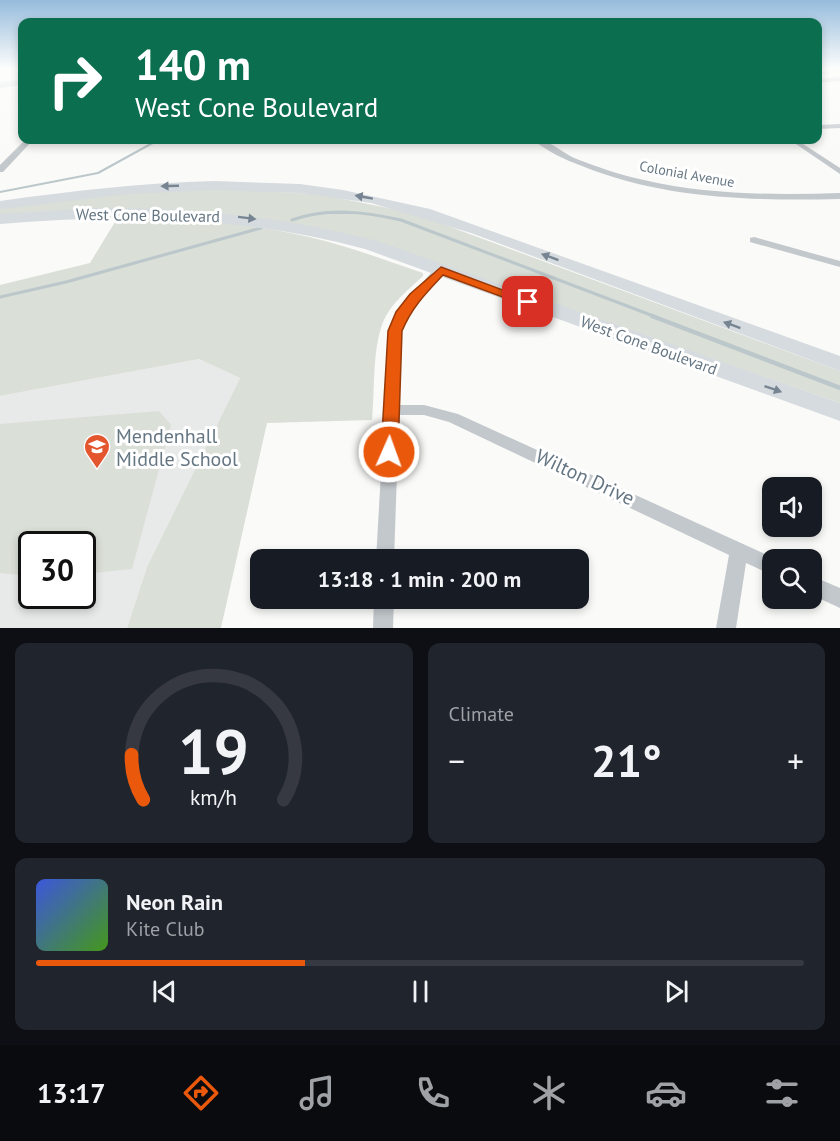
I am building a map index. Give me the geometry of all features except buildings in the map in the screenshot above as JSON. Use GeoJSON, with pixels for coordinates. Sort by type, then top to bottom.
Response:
{"type":"FeatureCollection","features":[{"type":"Feature","properties":{"kind":"main road","name":"West Cone Boulevard"},"geometry":{"type":"LineString","coordinates":[[0,205],[104,191],[191,185],[282,186],[378,200],[463,225],[840,364]]}},
{"type":"Feature","properties":{"kind":"main road","name":"West Cone Boulevard"},"geometry":{"type":"LineString","coordinates":[[0,219],[74,213],[204,213],[335,234],[840,412]]}},
{"type":"Feature","properties":{"kind":"street"},"geometry":{"type":"LineString","coordinates":[[822,127],[840,126]]}},
{"type":"Feature","properties":{"kind":"street"},"geometry":{"type":"LineString","coordinates":[[0,170],[25,144]]}},
{"type":"Feature","properties":{"kind":"street","name":"Colonial Avenue"},"geometry":{"type":"LineString","coordinates":[[545,144],[580,162],[651,183],[757,198],[840,196]]}},
{"type":"Feature","properties":{"kind":"street"},"geometry":{"type":"LineString","coordinates":[[799,144],[840,172]]}},
{"type":"Feature","properties":{"kind":"street"},"geometry":{"type":"LineString","coordinates":[[754,240],[840,264]]}},
{"type":"Feature","properties":{"kind":"street"},"geometry":{"type":"LineString","coordinates":[[386,549],[395,331],[403,312],[414,297],[441,270]]}},
{"type":"Feature","properties":{"kind":"street","name":"Wilton Drive"},"geometry":{"type":"LineString","coordinates":[[391,410],[424,410],[453,418],[762,561]]}},
{"type":"Feature","properties":{"kind":"street"},"geometry":{"type":"LineString","coordinates":[[726,628],[739,549]]}},
{"type":"Feature","properties":{"kind":"street"},"geometry":{"type":"LineString","coordinates":[[822,590],[840,598]]}},
{"type":"Feature","properties":{"kind":"street"},"geometry":{"type":"LineString","coordinates":[[383,628],[384,609]]}},
{"type":"Feature","properties":{"kind":"shaded area"},"geometry":{"type":"Polygon","coordinates":[[[200,188],[318,194],[413,213],[840,371],[840,403],[387,246],[339,234],[291,224],[195,212],[99,209],[0,215],[0,208],[89,196],[200,188]]]}},
{"type":"Feature","properties":{"kind":"shaded area"},"geometry":{"type":"Polygon","coordinates":[[[118,217],[214,222],[286,232],[338,245],[423,273],[423,276],[386,315],[379,333],[375,358],[372,420],[267,423],[221,628],[127,628],[147,567],[240,378],[199,359],[0,396],[0,285],[90,263],[118,217]]]}},
{"type":"Feature","properties":{"kind":"shaded area","name":"Mendenhall Middle School"},"geometry":{"type":"Polygon","coordinates":[[[199,359],[240,378],[147,567],[127,628],[0,628],[0,396],[199,359]]]}},
{"type":"Feature","properties":{"kind":"shaded area"},"geometry":{"type":"Polygon","coordinates":[[[159,411],[171,425],[132,569],[96,573],[96,531],[18,531],[18,575],[0,573],[0,424],[159,411]]]}},
{"type":"Feature","properties":{"kind":"waterway"},"geometry":{"type":"LineString","coordinates":[[0,192],[98,173],[151,144]]}},
{"type":"Feature","properties":{"kind":"waterway"},"geometry":{"type":"LineString","coordinates":[[292,220],[319,213]]}},
{"type":"Feature","properties":{"kind":"waterway"},"geometry":{"type":"LineString","coordinates":[[319,213],[355,213]]}},
{"type":"Feature","properties":{"kind":"waterway"},"geometry":{"type":"LineString","coordinates":[[319,213],[355,213]]}},
{"type":"Feature","properties":{"kind":"waterway"},"geometry":{"type":"LineString","coordinates":[[355,213],[361,213]]}},
{"type":"Feature","properties":{"kind":"waterway"},"geometry":{"type":"LineString","coordinates":[[355,213],[401,220],[656,317]]}},
{"type":"Feature","properties":{"kind":"waterway"},"geometry":{"type":"LineString","coordinates":[[0,297],[66,282],[261,228]]}},
{"type":"Feature","properties":{"kind":"waterway"},"geometry":{"type":"LineString","coordinates":[[652,316],[840,388]]}},
{"type":"Feature","properties":{"kind":"place","name":"Mendenhall Middle School"},"geometry":{"type":"Point","coordinates":[97,470]}},
{"type":"Feature","properties":{"kind":"route"},"geometry":{"type":"LineString","coordinates":[[389,452],[395,331],[403,312],[414,297],[441,270],[528,302]]}}]}
